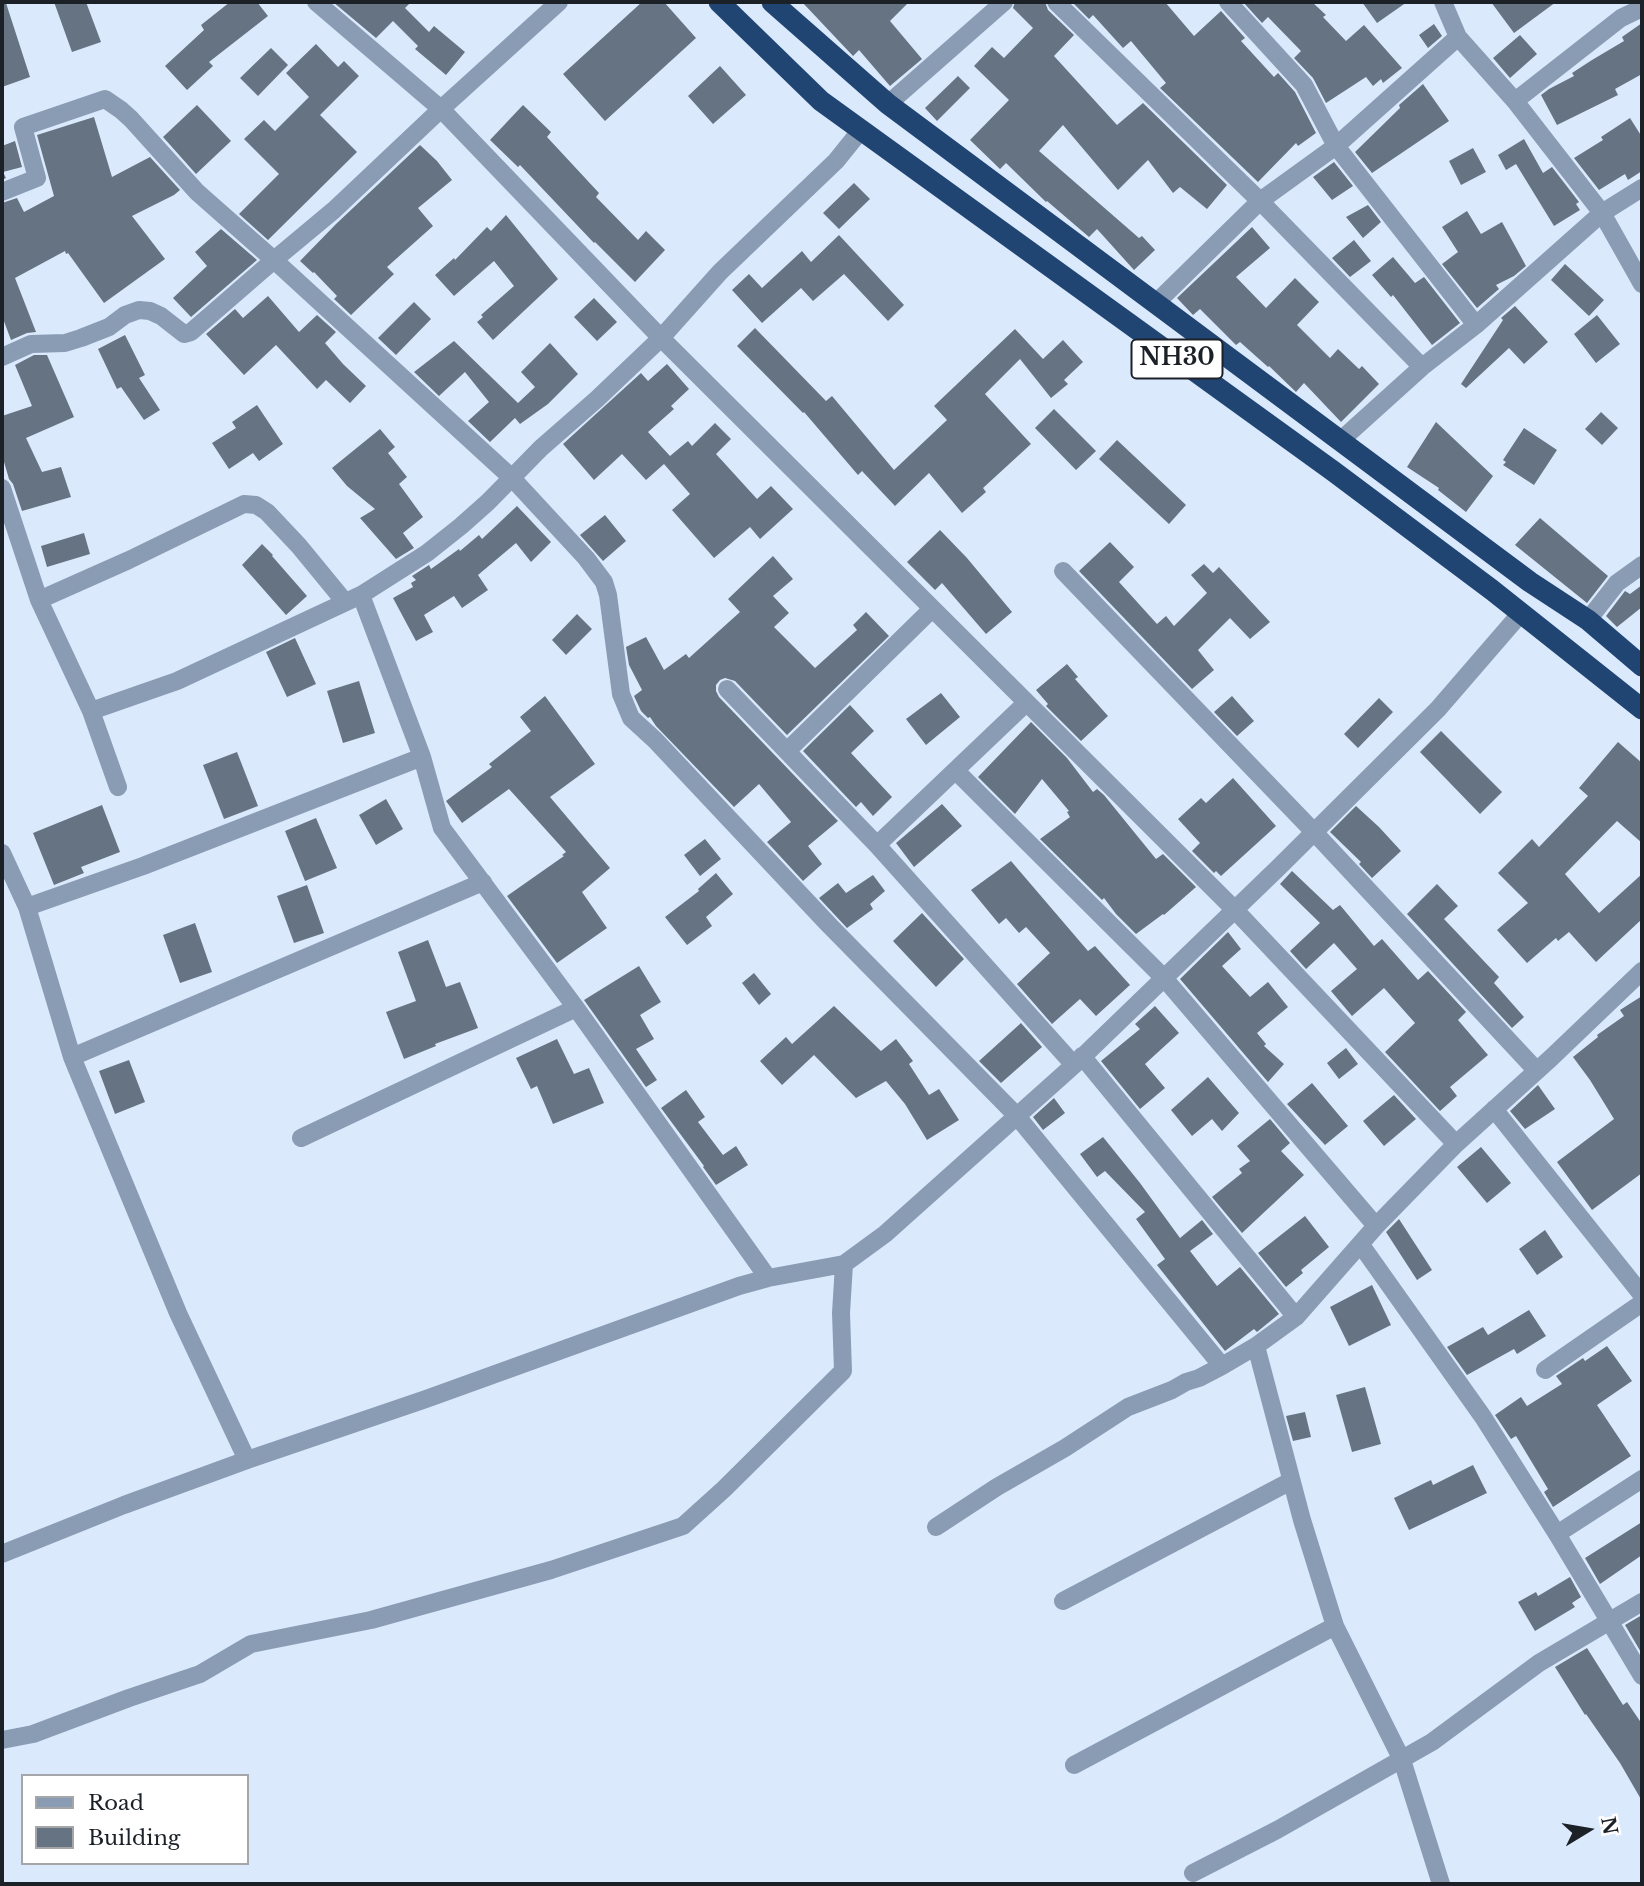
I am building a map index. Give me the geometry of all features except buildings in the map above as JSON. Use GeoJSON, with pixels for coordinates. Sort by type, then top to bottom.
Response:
{"type":"FeatureCollection","features":[{"type":"Feature","properties":{"kind":"highway","name":"NH30"},"geometry":{"type":"LineString","coordinates":[[719,2],[821,101],[1333,471],[1521,613],[1642,709]]}},
{"type":"Feature","properties":{"kind":"highway","name":"NH30"},"geometry":{"type":"LineString","coordinates":[[772,2],[888,104],[1530,582],[1588,620],[1642,666]]}},
{"type":"Feature","properties":{"kind":"street"},"geometry":{"type":"LineString","coordinates":[[316,2],[441,109],[661,338],[1235,910],[1456,1144]]}},
{"type":"Feature","properties":{"kind":"street"},"geometry":{"type":"LineString","coordinates":[[2,357],[31,344],[65,343],[81,338],[109,327],[125,315],[139,310],[161,316],[177,330],[188,334],[334,211],[559,2]]}},
{"type":"Feature","properties":{"kind":"street"},"geometry":{"type":"LineString","coordinates":[[888,104],[1004,2]]}},
{"type":"Feature","properties":{"kind":"street"},"geometry":{"type":"LineString","coordinates":[[1056,2],[1260,201],[1422,366]]}},
{"type":"Feature","properties":{"kind":"street"},"geometry":{"type":"LineString","coordinates":[[1228,2],[1304,85],[1336,146],[1476,325]]}},
{"type":"Feature","properties":{"kind":"street"},"geometry":{"type":"LineString","coordinates":[[1443,2],[1458,37],[1515,101],[1602,213],[1642,284]]}},
{"type":"Feature","properties":{"kind":"street"},"geometry":{"type":"LineString","coordinates":[[1515,101],[1620,18],[1642,8]]}},
{"type":"Feature","properties":{"kind":"street"},"geometry":{"type":"LineString","coordinates":[[1156,303],[1260,201],[1336,146],[1458,37]]}},
{"type":"Feature","properties":{"kind":"street"},"geometry":{"type":"LineString","coordinates":[[2,192],[37,178],[23,127],[105,99],[131,118],[197,192],[512,478],[586,558],[604,582],[621,694],[631,718],[1016,1115],[1222,1366]]}},
{"type":"Feature","properties":{"kind":"street"},"geometry":{"type":"LineString","coordinates":[[91,711],[177,681],[353,599],[427,552],[461,526],[661,338],[720,272],[836,160],[862,130]]}},
{"type":"Feature","properties":{"kind":"street"},"geometry":{"type":"LineString","coordinates":[[1340,441],[1422,366],[1476,325],[1602,213],[1642,188]]}},
{"type":"Feature","properties":{"kind":"street"},"geometry":{"type":"LineString","coordinates":[[2,488],[39,600],[91,711],[118,787]]}},
{"type":"Feature","properties":{"kind":"street"},"geometry":{"type":"LineString","coordinates":[[39,600],[244,504],[256,505],[267,512],[353,599],[388,671],[422,757],[442,828],[576,1009],[768,1278]]}},
{"type":"Feature","properties":{"kind":"street"},"geometry":{"type":"LineString","coordinates":[[1588,620],[1617,583],[1642,565]]}},
{"type":"Feature","properties":{"kind":"street"},"geometry":{"type":"LineString","coordinates":[[1063,571],[1314,832],[1537,1071]]}},
{"type":"Feature","properties":{"kind":"street"},"geometry":{"type":"LineString","coordinates":[[787,751],[932,609]]}},
{"type":"Feature","properties":{"kind":"street"},"geometry":{"type":"LineString","coordinates":[[2,1553],[247,1460],[426,1399],[739,1286],[844,1264],[885,1234],[1078,1061],[1438,709],[1521,613]]}},
{"type":"Feature","properties":{"kind":"street"},"geometry":{"type":"LineString","coordinates":[[727,689],[1078,1061],[1296,1317]]}},
{"type":"Feature","properties":{"kind":"street"},"geometry":{"type":"LineString","coordinates":[[877,845],[1026,703]]}},
{"type":"Feature","properties":{"kind":"street"},"geometry":{"type":"LineString","coordinates":[[27,907],[143,866],[422,757]]}},
{"type":"Feature","properties":{"kind":"street"},"geometry":{"type":"LineString","coordinates":[[956,771],[1164,978],[1376,1226]]}},
{"type":"Feature","properties":{"kind":"street"},"geometry":{"type":"LineString","coordinates":[[2,853],[27,907],[72,1057],[178,1313],[247,1460]]}},
{"type":"Feature","properties":{"kind":"street"},"geometry":{"type":"LineString","coordinates":[[72,1057],[483,882]]}},
{"type":"Feature","properties":{"kind":"street"},"geometry":{"type":"LineString","coordinates":[[936,1527],[1128,1407],[1222,1366],[1296,1317],[1376,1226],[1456,1144],[1642,971]]}},
{"type":"Feature","properties":{"kind":"street"},"geometry":{"type":"LineString","coordinates":[[301,1138],[576,1009]]}},
{"type":"Feature","properties":{"kind":"street"},"geometry":{"type":"LineString","coordinates":[[1494,1109],[1642,1295]]}},
{"type":"Feature","properties":{"kind":"street"},"geometry":{"type":"LineString","coordinates":[[1361,1245],[1483,1417],[1642,1676]]}},
{"type":"Feature","properties":{"kind":"street"},"geometry":{"type":"LineString","coordinates":[[2,1740],[33,1734],[200,1674],[251,1644],[372,1620],[551,1570],[683,1526],[843,1371],[841,1312],[844,1264]]}},
{"type":"Feature","properties":{"kind":"street"},"geometry":{"type":"LineString","coordinates":[[1545,1370],[1642,1303]]}},
{"type":"Feature","properties":{"kind":"street"},"geometry":{"type":"LineString","coordinates":[[1256,1346],[1291,1481],[1335,1626],[1402,1760],[1441,1884]]}},
{"type":"Feature","properties":{"kind":"street"},"geometry":{"type":"LineString","coordinates":[[1557,1534],[1642,1479]]}},
{"type":"Feature","properties":{"kind":"street"},"geometry":{"type":"LineString","coordinates":[[1063,1601],[1291,1481]]}},
{"type":"Feature","properties":{"kind":"street"},"geometry":{"type":"LineString","coordinates":[[1193,1873],[1277,1830],[1432,1742],[1539,1663],[1642,1602]]}},
{"type":"Feature","properties":{"kind":"street"},"geometry":{"type":"LineString","coordinates":[[1074,1765],[1335,1626]]}}]}
